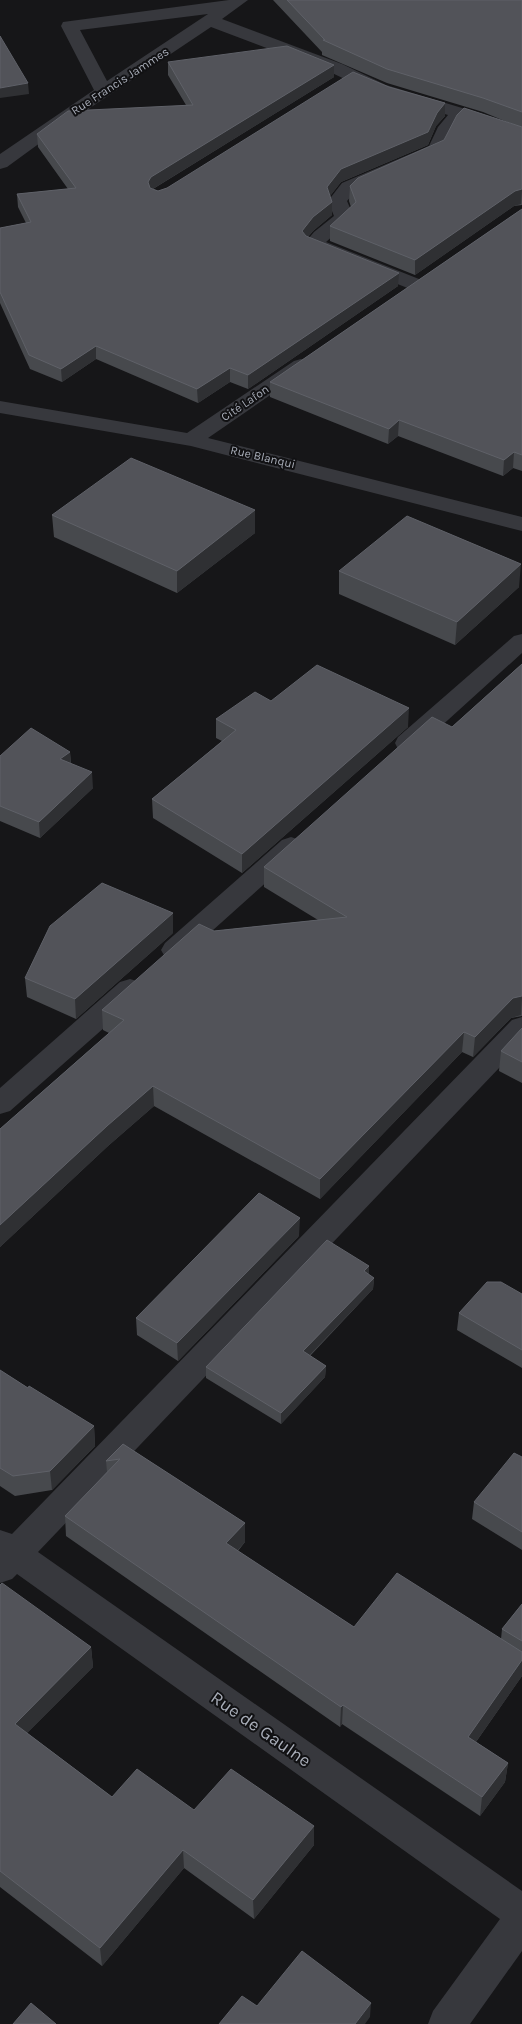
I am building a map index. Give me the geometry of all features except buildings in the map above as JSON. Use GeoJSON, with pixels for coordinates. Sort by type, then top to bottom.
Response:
{"type":"FeatureCollection","features":[{"type":"Feature","properties":{"kind":"street","name":"Rue Francis Jammes"},"geometry":{"type":"LineString","coordinates":[[0,163],[60,120],[237,3]]}},
{"type":"Feature","properties":{"kind":"street"},"geometry":{"type":"LineString","coordinates":[[104,92],[69,26],[237,3]]}},
{"type":"Feature","properties":{"kind":"street"},"geometry":{"type":"LineString","coordinates":[[211,21],[336,68],[344,81],[432,107],[460,113],[522,134]]}},
{"type":"Feature","properties":{"kind":"street"},"geometry":{"type":"LineString","coordinates":[[394,300],[425,279],[314,244],[344,218],[337,201],[349,187],[436,149],[447,127],[460,113]]}},
{"type":"Feature","properties":{"kind":"street","name":"Cité Lafon"},"geometry":{"type":"LineString","coordinates":[[191,440],[317,353]]}},
{"type":"Feature","properties":{"kind":"street","name":"Rue Blanqui"},"geometry":{"type":"LineString","coordinates":[[0,407],[191,440],[522,524]]}},
{"type":"Feature","properties":{"kind":"street"},"geometry":{"type":"LineString","coordinates":[[389,760],[522,641]]}},
{"type":"Feature","properties":{"kind":"street"},"geometry":{"type":"LineString","coordinates":[[6,1091],[152,969],[309,830]]}},
{"type":"Feature","properties":{"kind":"street"},"geometry":{"type":"LineString","coordinates":[[5,1556],[522,1027]]}},
{"type":"Feature","properties":{"kind":"street","name":"Rue de Gaulne"},"geometry":{"type":"LineString","coordinates":[[5,1556],[522,1912]]}},
{"type":"Feature","properties":{"kind":"street"},"geometry":{"type":"LineString","coordinates":[[447,2024],[522,1920]]}}]}
